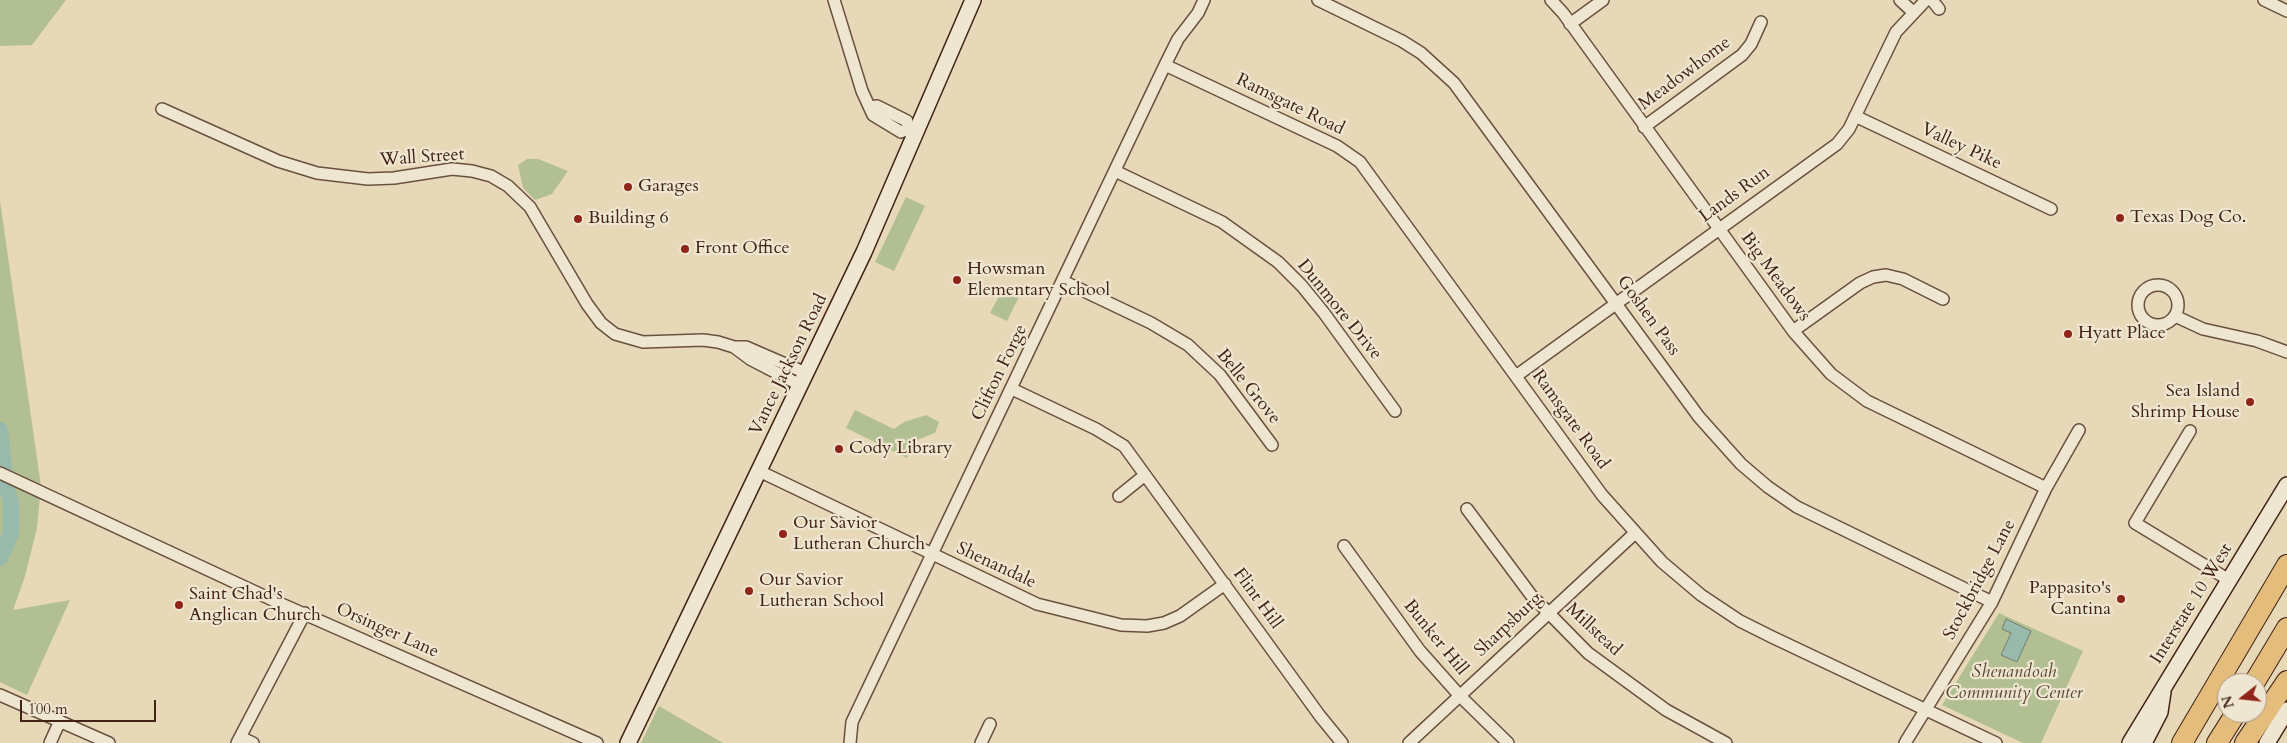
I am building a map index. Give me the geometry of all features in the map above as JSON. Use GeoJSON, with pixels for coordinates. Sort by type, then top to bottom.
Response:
{"type":"FeatureCollection","features":[{"type":"Feature","properties":{"kind":"highway"},"geometry":{"type":"LineString","coordinates":[[2182,743],[2287,565]]}},
{"type":"Feature","properties":{"kind":"highway"},"geometry":{"type":"LineString","coordinates":[[2260,673],[2287,628]]}},
{"type":"Feature","properties":{"kind":"highway"},"geometry":{"type":"LineString","coordinates":[[2245,743],[2287,681]]}},
{"type":"Feature","properties":{"kind":"highway"},"geometry":{"type":"LineString","coordinates":[[2217,743],[2230,723]]}},
{"type":"Feature","properties":{"kind":"main road","name":"Vance Jackson Road"},"geometry":{"type":"LineString","coordinates":[[628,743],[864,252],[910,127],[973,0]]}},
{"type":"Feature","properties":{"kind":"main road","name":"Interstate 10 West"},"geometry":{"type":"LineString","coordinates":[[2130,743],[2287,485]]}},
{"type":"Feature","properties":{"kind":"main road"},"geometry":{"type":"LineString","coordinates":[[2144,743],[2160,712],[2165,683]]}},
{"type":"Feature","properties":{"kind":"main road"},"geometry":{"type":"LineString","coordinates":[[2267,743],[2287,710]]}},
{"type":"Feature","properties":{"kind":"street"},"geometry":{"type":"LineString","coordinates":[[834,0],[862,91],[873,115],[901,132],[910,127],[907,113],[896,109],[889,113],[877,106],[870,107]]}},
{"type":"Feature","properties":{"kind":"street","name":"Clifton Forge"},"geometry":{"type":"LineString","coordinates":[[850,741],[852,722],[1165,65],[1178,39],[1198,13],[1204,0]]}},
{"type":"Feature","properties":{"kind":"street","name":"Goshen Pass"},"geometry":{"type":"LineString","coordinates":[[1318,0],[1402,41],[1427,58],[1454,83],[1716,438],[1741,464],[1768,487],[1797,507],[1992,602]]}},
{"type":"Feature","properties":{"kind":"street","name":"Big Meadows"},"geometry":{"type":"LineString","coordinates":[[1551,0],[1793,331],[1831,374],[1867,401],[2046,488]]}},
{"type":"Feature","properties":{"kind":"street"},"geometry":{"type":"LineString","coordinates":[[1570,24],[1603,0]]}},
{"type":"Feature","properties":{"kind":"street"},"geometry":{"type":"LineString","coordinates":[[1900,0],[1912,12]]}},
{"type":"Feature","properties":{"kind":"street","name":"Lands Run"},"geometry":{"type":"LineString","coordinates":[[1516,376],[1837,144],[1844,137],[1856,116],[1888,45],[1912,12],[1926,0]]}},
{"type":"Feature","properties":{"kind":"street"},"geometry":{"type":"LineString","coordinates":[[1932,0],[1939,9]]}},
{"type":"Feature","properties":{"kind":"street"},"geometry":{"type":"LineString","coordinates":[[2264,0],[2287,11]]}},
{"type":"Feature","properties":{"kind":"street","name":"Meadowhome"},"geometry":{"type":"LineString","coordinates":[[1644,127],[1742,55],[1751,44],[1761,22]]}},
{"type":"Feature","properties":{"kind":"street","name":"Ramsgate Road"},"geometry":{"type":"LineString","coordinates":[[1165,65],[1337,146],[1360,162],[1602,495],[1634,534],[1662,562],[1701,595],[1740,621],[1996,743]]}},
{"type":"Feature","properties":{"kind":"street","name":"Wall Street"},"geometry":{"type":"LineString","coordinates":[[162,108],[278,161],[316,173],[368,179],[394,178],[452,169],[472,171],[491,176],[508,186],[530,206],[587,304],[601,323],[615,334],[643,342],[703,340],[734,347],[746,347],[803,379]]}},
{"type":"Feature","properties":{"kind":"street","name":"Valley Pike"},"geometry":{"type":"LineString","coordinates":[[1856,116],[2051,209]]}},
{"type":"Feature","properties":{"kind":"street","name":"Dunmore Drive"},"geometry":{"type":"LineString","coordinates":[[1115,171],[1222,222],[1278,262],[1324,313],[1395,410]]}},
{"type":"Feature","properties":{"kind":"street"},"geometry":{"type":"LineString","coordinates":[[1793,331],[1860,283],[1873,277],[1886,275],[1902,279],[1943,299]]}},
{"type":"Feature","properties":{"kind":"street","name":"Belle Grove"},"geometry":{"type":"LineString","coordinates":[[1063,281],[1151,323],[1188,345],[1220,375],[1272,445]]}},
{"type":"Feature","properties":{"kind":"street"},"geometry":{"type":"LineString","coordinates":[[2175,316],[2203,329],[2257,341],[2287,352]]}},
{"type":"Feature","properties":{"kind":"street","name":"Flint Hill"},"geometry":{"type":"LineString","coordinates":[[1012,389],[1110,436],[1124,446],[1320,716],[1342,743]]}},
{"type":"Feature","properties":{"kind":"street","name":"Stockbridge Lane"},"geometry":{"type":"LineString","coordinates":[[1905,743],[1992,602],[2046,488],[2079,430]]}},
{"type":"Feature","properties":{"kind":"street"},"geometry":{"type":"LineString","coordinates":[[2190,430],[2135,523],[2229,580]]}},
{"type":"Feature","properties":{"kind":"street","name":"Shenandale"},"geometry":{"type":"LineString","coordinates":[[759,471],[932,556],[1037,604],[1130,626],[1147,626],[1172,620],[1225,584]]}},
{"type":"Feature","properties":{"kind":"street","name":"Orsinger Lane"},"geometry":{"type":"LineString","coordinates":[[0,473],[99,520],[597,743]]}},
{"type":"Feature","properties":{"kind":"street"},"geometry":{"type":"LineString","coordinates":[[1118,496],[1145,475]]}},
{"type":"Feature","properties":{"kind":"street","name":"Millstead"},"geometry":{"type":"LineString","coordinates":[[1467,509],[1519,580],[1548,613],[1588,653],[1627,684],[1666,710],[1726,743]]}},
{"type":"Feature","properties":{"kind":"street","name":"Sharpsburg"},"geometry":{"type":"LineString","coordinates":[[1409,743],[1634,534]]}},
{"type":"Feature","properties":{"kind":"street","name":"Bunker Hill"},"geometry":{"type":"LineString","coordinates":[[1344,546],[1420,651],[1460,696],[1508,743]]}},
{"type":"Feature","properties":{"kind":"street"},"geometry":{"type":"LineString","coordinates":[[253,743],[238,740],[305,613]]}},
{"type":"Feature","properties":{"kind":"street"},"geometry":{"type":"LineString","coordinates":[[0,695],[109,743]]}},
{"type":"Feature","properties":{"kind":"street"},"geometry":{"type":"LineString","coordinates":[[50,743],[60,721]]}},
{"type":"Feature","properties":{"kind":"street"},"geometry":{"type":"LineString","coordinates":[[981,743],[990,724]]}},
{"type":"Feature","properties":{"kind":"green space"},"geometry":{"type":"Polygon","coordinates":[[[0,0],[66,0],[32,45],[0,46],[0,0]]]}},
{"type":"Feature","properties":{"kind":"green space"},"geometry":{"type":"Polygon","coordinates":[[[527,159],[538,159],[568,171],[552,194],[535,200],[523,188],[518,165],[527,159]]]}},
{"type":"Feature","properties":{"kind":"green space"},"geometry":{"type":"Polygon","coordinates":[[[906,197],[925,206],[894,271],[875,262],[906,197]]]}},
{"type":"Feature","properties":{"kind":"green space"},"geometry":{"type":"Polygon","coordinates":[[[0,201],[41,486],[37,528],[25,576],[13,610],[70,600],[27,695],[0,682],[0,201]]]}},
{"type":"Feature","properties":{"kind":"green space"},"geometry":{"type":"Polygon","coordinates":[[[1004,287],[1020,295],[1007,321],[990,313],[1004,287]]]}},
{"type":"Feature","properties":{"kind":"green space"},"geometry":{"type":"Polygon","coordinates":[[[855,410],[894,429],[904,422],[926,415],[939,422],[935,433],[917,440],[907,458],[846,428],[855,410]]]}},
{"type":"Feature","properties":{"kind":"green space","name":"Shenandoah Community Center"},"geometry":{"type":"Polygon","coordinates":[[[1999,613],[2083,651],[2041,743],[2023,743],[1942,705],[1999,613]]]}},
{"type":"Feature","properties":{"kind":"green space"},"geometry":{"type":"Polygon","coordinates":[[[659,706],[723,743],[641,743],[659,706]]]}},
{"type":"Feature","properties":{"kind":"shaded area"},"geometry":{"type":"Polygon","coordinates":[[[2006,619],[2031,631],[2017,662],[2001,655],[2011,633],[2002,629],[2006,619]]]}},
{"type":"Feature","properties":{"kind":"waterway"},"geometry":{"type":"LineString","coordinates":[[0,430],[4,467]]}},
{"type":"Feature","properties":{"kind":"waterway"},"geometry":{"type":"LineString","coordinates":[[0,558],[11,533],[11,503],[6,485]]}},
{"type":"Feature","properties":{"kind":"place","name":"Garages"},"geometry":{"type":"Point","coordinates":[628,187]}},
{"type":"Feature","properties":{"kind":"place","name":"Texas Dog Co."},"geometry":{"type":"Point","coordinates":[2120,218]}},
{"type":"Feature","properties":{"kind":"place","name":"Building 6"},"geometry":{"type":"Point","coordinates":[578,219]}},
{"type":"Feature","properties":{"kind":"place","name":"Front Office"},"geometry":{"type":"Point","coordinates":[685,249]}},
{"type":"Feature","properties":{"kind":"place","name":"Howsman Elementary School"},"geometry":{"type":"Point","coordinates":[957,280]}},
{"type":"Feature","properties":{"kind":"place","name":"Hyatt Place"},"geometry":{"type":"Point","coordinates":[2068,334]}},
{"type":"Feature","properties":{"kind":"place","name":"Sea Island Shrimp House"},"geometry":{"type":"Point","coordinates":[2250,402]}},
{"type":"Feature","properties":{"kind":"place","name":"Cody Library"},"geometry":{"type":"Point","coordinates":[839,449]}},
{"type":"Feature","properties":{"kind":"place","name":"Our Savior Lutheran Church"},"geometry":{"type":"Point","coordinates":[783,534]}},
{"type":"Feature","properties":{"kind":"place","name":"Our Savior Lutheran School"},"geometry":{"type":"Point","coordinates":[749,591]}},
{"type":"Feature","properties":{"kind":"place","name":"Pappasito's Cantina"},"geometry":{"type":"Point","coordinates":[2121,599]}},
{"type":"Feature","properties":{"kind":"place","name":"Saint Chad's Anglican Church"},"geometry":{"type":"Point","coordinates":[179,605]}}]}
